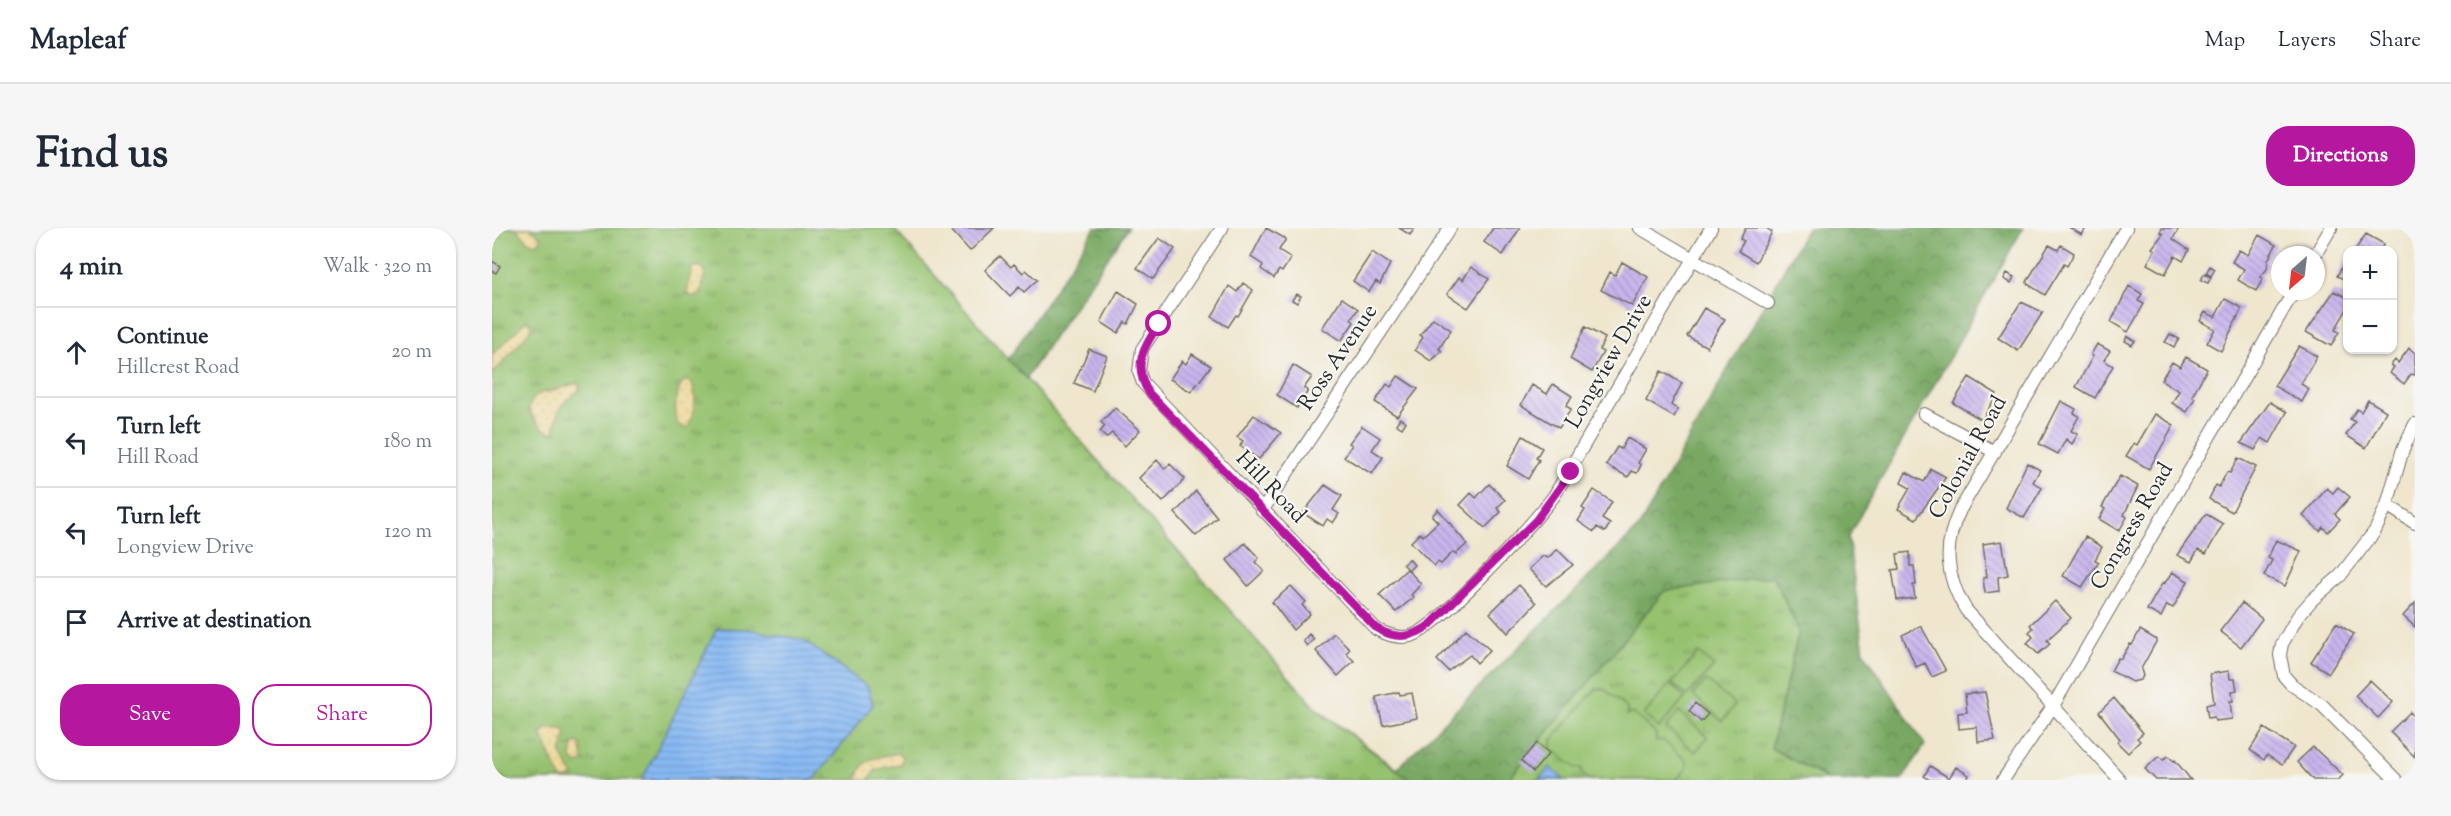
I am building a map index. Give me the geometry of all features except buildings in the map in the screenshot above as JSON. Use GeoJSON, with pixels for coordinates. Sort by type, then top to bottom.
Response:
{"type":"FeatureCollection","features":[{"type":"Feature","properties":{"kind":"street","name":"Hill Road"},"geometry":{"type":"LineString","coordinates":[[1222,228],[1143,349],[1139,361],[1140,374],[1149,393],[1376,628]]}},
{"type":"Feature","properties":{"kind":"street","name":"Ross Avenue"},"geometry":{"type":"LineString","coordinates":[[1262,511],[1450,228]]}},
{"type":"Feature","properties":{"kind":"street"},"geometry":{"type":"LineString","coordinates":[[1640,228],[1768,303]]}},
{"type":"Feature","properties":{"kind":"street","name":"Longview Drive"},"geometry":{"type":"LineString","coordinates":[[1376,628],[1388,635],[1400,637],[1422,631],[1476,582],[1536,520],[1571,472],[1711,228]]}},
{"type":"Feature","properties":{"kind":"street","name":"Colonial Road"},"geometry":{"type":"LineString","coordinates":[[2120,780],[1966,610],[1950,576],[1948,551],[1953,525],[2126,228]]}},
{"type":"Feature","properties":{"kind":"street"},"geometry":{"type":"LineString","coordinates":[[2320,246],[2331,228]]}},
{"type":"Feature","properties":{"kind":"street","name":"Congress Road"},"geometry":{"type":"LineString","coordinates":[[2003,780],[2053,706],[2289,300]]}},
{"type":"Feature","properties":{"kind":"street"},"geometry":{"type":"LineString","coordinates":[[1924,414],[1995,452]]}},
{"type":"Feature","properties":{"kind":"street"},"geometry":{"type":"LineString","coordinates":[[2396,780],[2322,705],[2292,685],[2284,676],[2280,655],[2282,644],[2298,616],[2359,555],[2387,506],[2403,449],[2415,424]]}},
{"type":"Feature","properties":{"kind":"street"},"geometry":{"type":"LineString","coordinates":[[2387,506],[2415,523]]}},
{"type":"Feature","properties":{"kind":"green space"},"geometry":{"type":"Polygon","coordinates":[[[492,228],[893,228],[1317,709],[1410,780],[492,780],[492,228]]]}},
{"type":"Feature","properties":{"kind":"green space"},"geometry":{"type":"Polygon","coordinates":[[[1095,228],[1128,228],[1026,378],[1008,360],[1095,228]]]}},
{"type":"Feature","properties":{"kind":"green space"},"geometry":{"type":"Polygon","coordinates":[[[1807,228],[2023,228],[1848,537],[1864,652],[1925,745],[1902,780],[1829,780],[1771,748],[1799,631],[1773,576],[1664,591],[1508,780],[1410,780],[1317,709],[1397,769],[1639,527],[1807,228]]]}},
{"type":"Feature","properties":{"kind":"green space"},"geometry":{"type":"Polygon","coordinates":[[[1773,576],[1799,631],[1771,748],[1829,780],[1508,780],[1664,591],[1773,576]]]}},
{"type":"Feature","properties":{"kind":"green space"},"geometry":{"type":"Polygon","coordinates":[[[1698,653],[1714,666],[1687,696],[1672,683],[1698,653]]]}},
{"type":"Feature","properties":{"kind":"green space"},"geometry":{"type":"Polygon","coordinates":[[[1706,680],[1735,705],[1722,721],[1693,695],[1706,680]]]}},
{"type":"Feature","properties":{"kind":"green space"},"geometry":{"type":"Polygon","coordinates":[[[1670,684],[1685,698],[1659,728],[1644,715],[1670,684]]]}},
{"type":"Feature","properties":{"kind":"green space"},"geometry":{"type":"Polygon","coordinates":[[[1596,689],[1604,689],[1627,708],[1627,715],[1633,713],[1656,734],[1656,741],[1663,740],[1687,761],[1687,768],[1676,780],[1590,780],[1582,774],[1582,768],[1576,768],[1552,749],[1552,740],[1596,689]]]}},
{"type":"Feature","properties":{"kind":"green space"},"geometry":{"type":"Polygon","coordinates":[[[1679,712],[1708,737],[1695,752],[1666,727],[1679,712]]]}},
{"type":"Feature","properties":{"kind":"sand"},"geometry":{"type":"Polygon","coordinates":[[[516,228],[531,228],[542,238],[537,244],[529,242],[516,228]]]}},
{"type":"Feature","properties":{"kind":"sand"},"geometry":{"type":"Polygon","coordinates":[[[700,266],[705,270],[701,294],[694,297],[687,294],[692,267],[700,266]]]}},
{"type":"Feature","properties":{"kind":"sand"},"geometry":{"type":"Polygon","coordinates":[[[527,320],[533,326],[492,374],[492,355],[527,320]]]}},
{"type":"Feature","properties":{"kind":"sand"},"geometry":{"type":"Polygon","coordinates":[[[685,380],[692,383],[695,394],[688,428],[678,425],[676,414],[677,395],[685,380]]]}},
{"type":"Feature","properties":{"kind":"sand"},"geometry":{"type":"Polygon","coordinates":[[[578,383],[580,389],[565,402],[560,410],[554,433],[549,432],[535,420],[528,409],[535,397],[541,393],[578,383]]]}},
{"type":"Feature","properties":{"kind":"sand"},"geometry":{"type":"Polygon","coordinates":[[[547,729],[563,729],[566,735],[561,754],[573,775],[568,779],[561,779],[541,734],[547,729]]]}},
{"type":"Feature","properties":{"kind":"sand"},"geometry":{"type":"Polygon","coordinates":[[[576,742],[581,744],[583,762],[577,764],[571,757],[572,748],[576,742]]]}},
{"type":"Feature","properties":{"kind":"sand"},"geometry":{"type":"Polygon","coordinates":[[[898,753],[903,758],[900,764],[876,770],[868,780],[857,780],[859,772],[867,762],[877,757],[898,753]]]}},
{"type":"Feature","properties":{"kind":"water"},"geometry":{"type":"Polygon","coordinates":[[[717,628],[747,629],[803,640],[868,687],[873,705],[814,780],[642,780],[717,628]]]}},
{"type":"Feature","properties":{"kind":"water"},"geometry":{"type":"Polygon","coordinates":[[[1550,767],[1564,780],[1539,780],[1550,767]]]}},
{"type":"Feature","properties":{"kind":"route"},"geometry":{"type":"LineString","coordinates":[[1159,324],[1143,349],[1139,361],[1139,372],[1149,393],[1376,628],[1388,635],[1400,637],[1412,635],[1431,624],[1476,582],[1536,520],[1571,472]]}}]}
